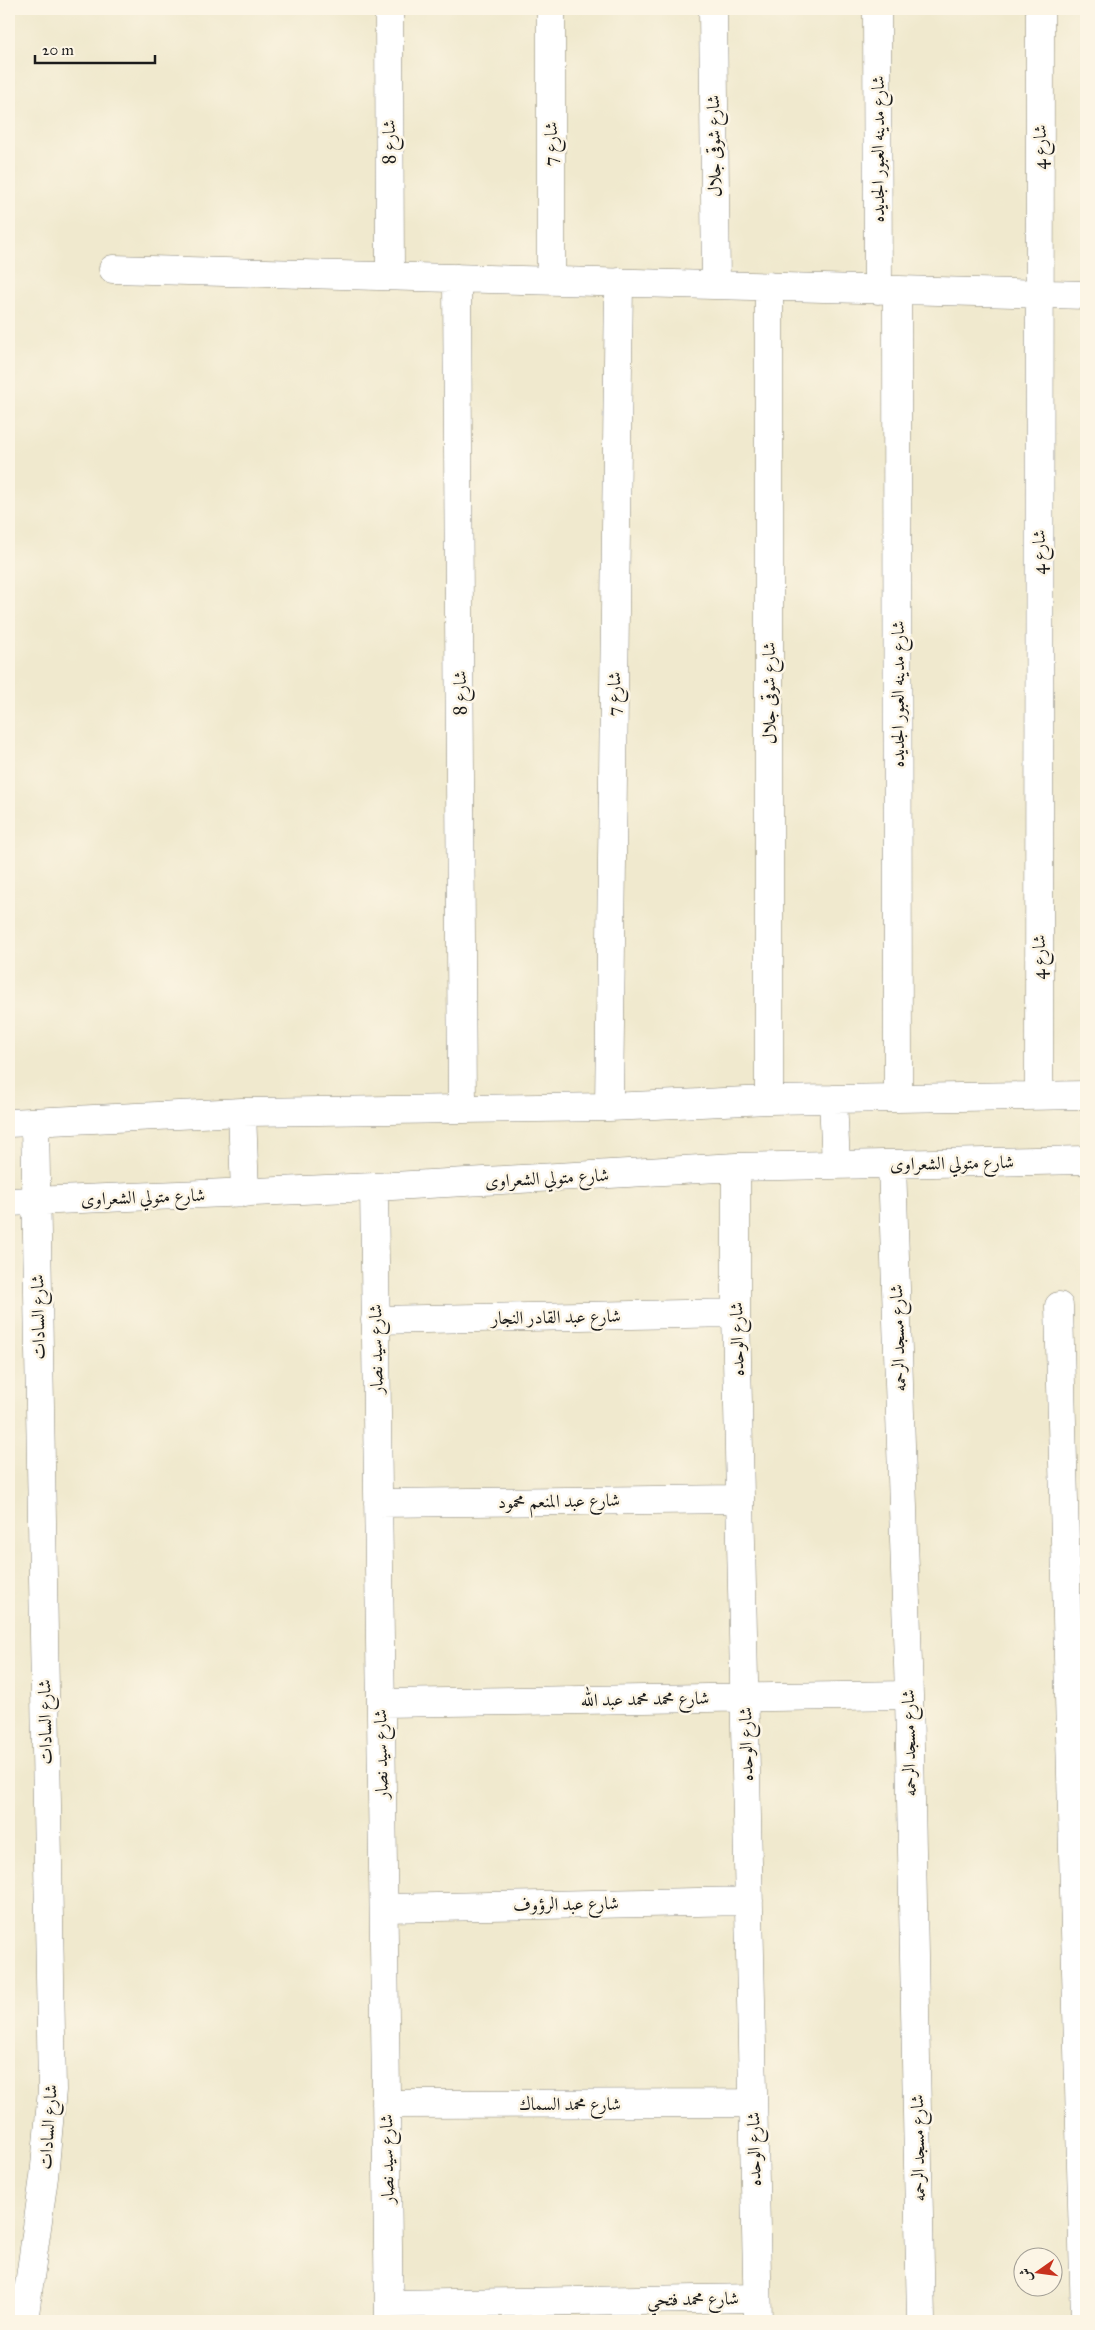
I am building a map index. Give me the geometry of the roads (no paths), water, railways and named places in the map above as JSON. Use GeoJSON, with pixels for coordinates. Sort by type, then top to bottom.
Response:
{"type":"FeatureCollection","features":[{"type":"Feature","properties":{"kind":"street","name":"شارع 8"},"geometry":{"type":"LineString","coordinates":[[389,9],[390,276]]}},
{"type":"Feature","properties":{"kind":"street","name":"شارع 7"},"geometry":{"type":"LineString","coordinates":[[551,9],[551,280]]}},
{"type":"Feature","properties":{"kind":"street","name":"شارع شوقى جلال"},"geometry":{"type":"LineString","coordinates":[[713,9],[716,284]]}},
{"type":"Feature","properties":{"kind":"street","name":"شارع مدينه العبور الجديده"},"geometry":{"type":"LineString","coordinates":[[877,9],[887,290],[898,1098]]}},
{"type":"Feature","properties":{"kind":"street","name":"شارع 4"},"geometry":{"type":"LineString","coordinates":[[1039,1095],[1040,9]]}},
{"type":"Feature","properties":{"kind":"street"},"geometry":{"type":"LineString","coordinates":[[113,269],[1086,295]]}},
{"type":"Feature","properties":{"kind":"street","name":"شارع 8"},"geometry":{"type":"LineString","coordinates":[[457,278],[462,1109]]}},
{"type":"Feature","properties":{"kind":"street","name":"شارع 7"},"geometry":{"type":"LineString","coordinates":[[609,1107],[619,282]]}},
{"type":"Feature","properties":{"kind":"street","name":"شارع شوقى جلال"},"geometry":{"type":"LineString","coordinates":[[769,286],[769,1100]]}},
{"type":"Feature","properties":{"kind":"street"},"geometry":{"type":"LineString","coordinates":[[22,1122],[242,1112],[609,1107],[769,1100],[1086,1094]]}},
{"type":"Feature","properties":{"kind":"street"},"geometry":{"type":"LineString","coordinates":[[833,1099],[836,1165]]}},
{"type":"Feature","properties":{"kind":"street"},"geometry":{"type":"LineString","coordinates":[[242,1112],[245,1193]]}},
{"type":"Feature","properties":{"kind":"street","name":"شارع السادات"},"geometry":{"type":"LineString","coordinates":[[22,1122],[36,1201],[52,2090],[44,2177],[24,2321]]}},
{"type":"Feature","properties":{"kind":"street","name":"شارع متولي الشعراوى"},"geometry":{"type":"LineString","coordinates":[[9,1202],[374,1188],[736,1167],[1086,1160]]}},
{"type":"Feature","properties":{"kind":"street","name":"شارع مسجد الرحمه"},"geometry":{"type":"LineString","coordinates":[[892,1164],[908,1694],[921,2321]]}},
{"type":"Feature","properties":{"kind":"street","name":"شارع الوحده"},"geometry":{"type":"LineString","coordinates":[[736,1167],[736,1313],[758,2310]]}},
{"type":"Feature","properties":{"kind":"street","name":"شارع سيد نصار"},"geometry":{"type":"LineString","coordinates":[[374,1188],[389,2312]]}},
{"type":"Feature","properties":{"kind":"street"},"geometry":{"type":"LineString","coordinates":[[1058,1306],[1085,2321]]}},
{"type":"Feature","properties":{"kind":"street","name":"شارع عبد القادر النجار"},"geometry":{"type":"LineString","coordinates":[[375,1320],[736,1313]]}},
{"type":"Feature","properties":{"kind":"street","name":"شارع عبد المنعم محمود"},"geometry":{"type":"LineString","coordinates":[[378,1503],[740,1499]]}},
{"type":"Feature","properties":{"kind":"street","name":"شارع محمد محمد عبد الله"},"geometry":{"type":"LineString","coordinates":[[381,1703],[908,1694]]}},
{"type":"Feature","properties":{"kind":"street","name":"شارع عبد الرؤوف"},"geometry":{"type":"LineString","coordinates":[[384,1908],[749,1901]]}},
{"type":"Feature","properties":{"kind":"street","name":"شارع محمد السماك"},"geometry":{"type":"LineString","coordinates":[[386,2104],[753,2103]]}},
{"type":"Feature","properties":{"kind":"street","name":"شارع محمد فتحي"},"geometry":{"type":"LineString","coordinates":[[389,2312],[758,2310]]}}]}
